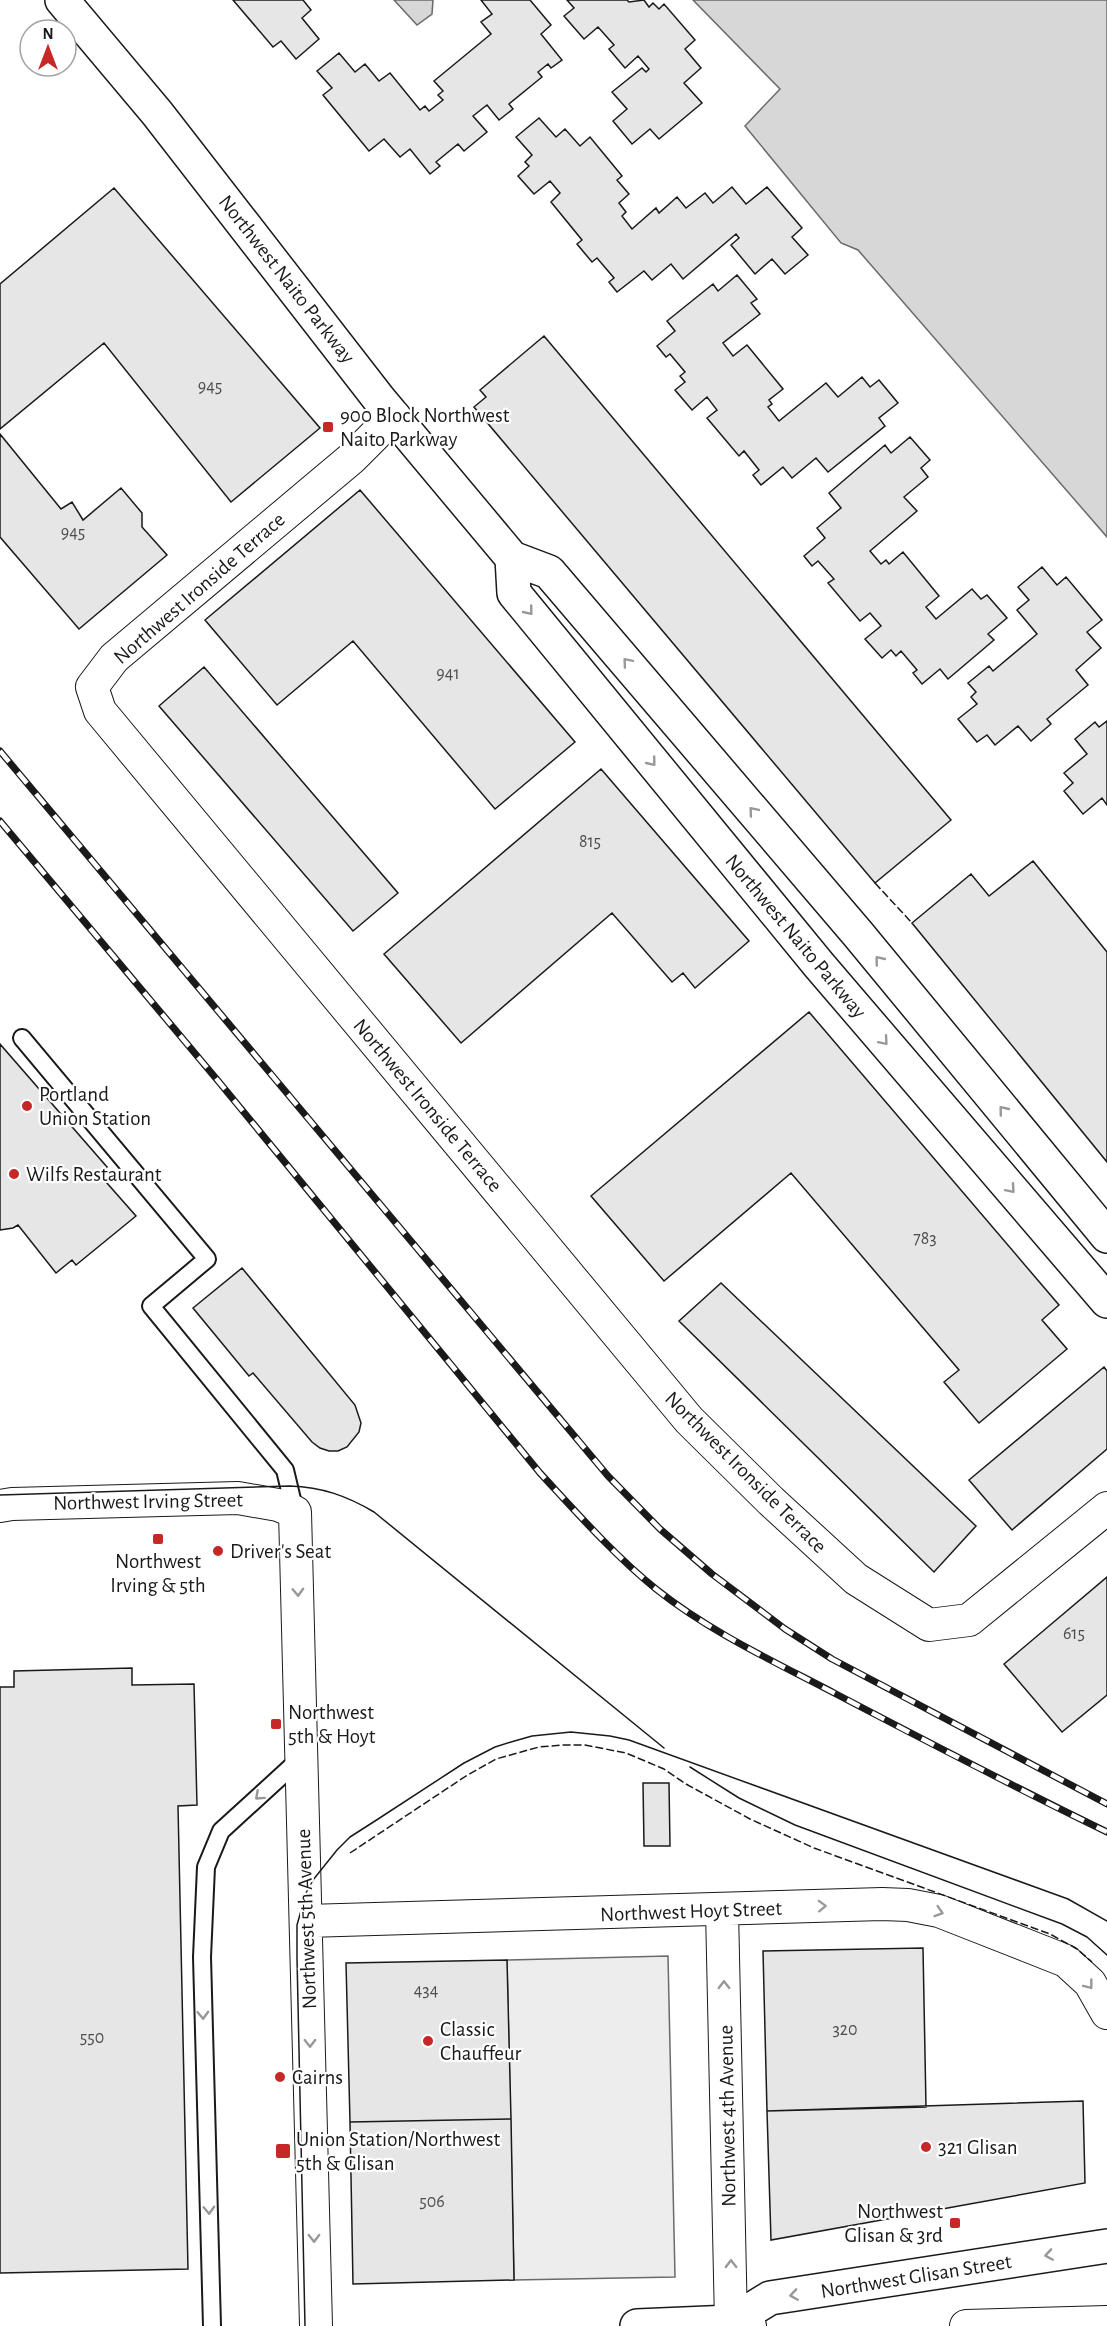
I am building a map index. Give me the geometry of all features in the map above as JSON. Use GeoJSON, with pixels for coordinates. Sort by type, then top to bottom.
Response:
{"type":"FeatureCollection","features":[{"type":"Feature","properties":{"kind":"main road","name":"Northwest Naito Parkway"},"geometry":{"type":"LineString","coordinates":[[62,0],[157,113],[394,416],[512,558],[549,572],[858,934],[1107,1236]]}},
{"type":"Feature","properties":{"kind":"main road","name":"Northwest Naito Parkway"},"geometry":{"type":"LineString","coordinates":[[512,558],[514,593],[819,965],[1107,1301]]}},
{"type":"Feature","properties":{"kind":"main road","name":"Northwest Glisan Street"},"geometry":{"type":"LineString","coordinates":[[637,2326],[741,2324],[770,2298],[1107,2246]]}},
{"type":"Feature","properties":{"kind":"street","name":"Northwest Ironside Terrace"},"geometry":{"type":"LineString","coordinates":[[394,416],[352,458],[114,658],[92,687],[100,711],[689,1420],[771,1501],[856,1579],[929,1625],[969,1620],[1107,1508]]}},
{"type":"Feature","properties":{"kind":"street","name":"Northwest Irving Street"},"geometry":{"type":"LineString","coordinates":[[0,1506],[238,1497],[278,1505],[295,1512]]}},
{"type":"Feature","properties":{"kind":"street","name":"Northwest 5th Avenue"},"geometry":{"type":"LineString","coordinates":[[295,1512],[316,2326]]}},
{"type":"Feature","properties":{"kind":"street","name":"Northwest Hoyt Street"},"geometry":{"type":"LineString","coordinates":[[307,1921],[908,1905],[939,1911],[1066,1961],[1090,1983],[1107,2013]]}},
{"type":"Feature","properties":{"kind":"street","name":"Northwest 4th Avenue"},"geometry":{"type":"LineString","coordinates":[[722,1910],[741,2324]]}},
{"type":"Feature","properties":{"kind":"street"},"geometry":{"type":"LineString","coordinates":[[966,2326],[1107,2322]]}},
{"type":"Feature","properties":{"kind":"lane"},"geometry":{"type":"LineString","coordinates":[[22,1038],[207,1259],[151,1306],[285,1470],[295,1512]]}},
{"type":"Feature","properties":{"kind":"lane"},"geometry":{"type":"LineString","coordinates":[[212,2326],[202,1957],[206,1867],[221,1831],[303,1756]]}},
{"type":"Feature","properties":{"kind":"shaded area"},"geometry":{"type":"Polygon","coordinates":[[[394,0],[433,0],[432,14],[417,25],[394,0]]]}},
{"type":"Feature","properties":{"kind":"shaded area"},"geometry":{"type":"Polygon","coordinates":[[[693,0],[1107,0],[1107,537],[858,250],[841,243],[745,126],[780,89],[693,0]]]}},
{"type":"Feature","properties":{"kind":"shaded area"},"geometry":{"type":"Polygon","coordinates":[[[668,1956],[675,2277],[514,2280],[507,1960],[668,1956]]]}},
{"type":"Feature","properties":{"kind":"building"},"geometry":{"type":"Polygon","coordinates":[[[233,0],[303,0],[311,10],[302,18],[319,39],[296,59],[281,41],[273,47],[233,0]]]}},
{"type":"Feature","properties":{"kind":"building"},"geometry":{"type":"Polygon","coordinates":[[[481,0],[530,0],[551,25],[541,34],[562,60],[551,68],[548,64],[538,72],[542,77],[509,104],[513,109],[499,120],[487,105],[473,116],[487,132],[464,151],[458,144],[436,162],[440,166],[430,174],[410,149],[400,157],[384,139],[369,151],[323,95],[332,88],[317,71],[339,53],[355,72],[365,64],[379,81],[390,73],[420,110],[425,106],[429,111],[443,100],[438,95],[443,91],[434,81],[491,34],[481,22],[492,14],[481,0]]]}},
{"type":"Feature","properties":{"kind":"building"},"geometry":{"type":"Polygon","coordinates":[[[567,0],[627,0],[629,2],[644,0],[649,7],[653,3],[659,9],[664,4],[695,40],[685,49],[701,68],[684,83],[702,103],[659,139],[650,129],[632,144],[613,121],[627,109],[612,92],[642,68],[646,72],[649,69],[638,56],[625,68],[609,49],[614,45],[598,27],[584,39],[564,16],[574,8],[567,0]]]}},
{"type":"Feature","properties":{"kind":"building"},"geometry":{"type":"Polygon","coordinates":[[[539,118],[556,137],[565,129],[580,146],[590,137],[622,176],[617,180],[629,194],[619,203],[626,212],[622,216],[632,229],[656,208],[659,213],[677,197],[686,208],[705,193],[713,203],[732,187],[746,204],[767,187],[802,228],[792,237],[808,255],[785,274],[772,259],[755,274],[731,245],[739,238],[736,234],[683,279],[671,264],[652,280],[644,271],[617,292],[609,282],[614,278],[597,258],[592,262],[577,244],[582,240],[551,202],[560,193],[550,181],[534,194],[518,176],[529,166],[525,162],[532,155],[516,137],[539,118]]]}},
{"type":"Feature","properties":{"kind":"building"},"geometry":{"type":"Polygon","coordinates":[[[114,188],[320,428],[231,502],[104,343],[0,429],[0,284],[114,188]]]}},
{"type":"Feature","properties":{"kind":"building"},"geometry":{"type":"Polygon","coordinates":[[[737,275],[757,299],[751,303],[760,314],[723,343],[733,356],[747,345],[783,389],[769,400],[772,404],[768,407],[779,421],[826,383],[838,397],[862,377],[870,387],[879,380],[898,403],[879,418],[885,426],[828,472],[816,458],[792,478],[783,467],[761,485],[753,475],[759,470],[744,451],[739,456],[707,418],[717,410],[707,397],[692,410],[675,390],[685,382],[680,376],[685,372],[670,354],[666,357],[657,346],[675,331],[667,321],[713,284],[718,291],[737,275]]]}},
{"type":"Feature","properties":{"kind":"building"},"geometry":{"type":"Polygon","coordinates":[[[544,336],[951,820],[875,883],[474,407],[486,397],[480,390],[544,336]]]}},
{"type":"Feature","properties":{"kind":"building"},"geometry":{"type":"Polygon","coordinates":[[[0,434],[61,509],[72,502],[83,520],[121,488],[142,513],[142,527],[167,555],[79,629],[0,537],[0,434]]]}},
{"type":"Feature","properties":{"kind":"building"},"geometry":{"type":"Polygon","coordinates":[[[910,437],[930,460],[921,468],[928,477],[904,497],[917,511],[870,551],[881,564],[886,560],[889,564],[903,552],[939,596],[926,607],[936,619],[972,589],[981,599],[987,595],[1007,618],[988,634],[994,640],[948,679],[940,669],[922,684],[913,673],[917,670],[901,651],[896,656],[891,650],[882,658],[865,639],[881,626],[870,613],[860,621],[828,583],[834,579],[818,561],[812,566],[804,556],[825,538],[817,528],[841,508],[829,493],[885,445],[891,453],[910,437]]]}},
{"type":"Feature","properties":{"kind":"building"},"geometry":{"type":"Polygon","coordinates":[[[360,490],[575,742],[495,809],[353,641],[277,705],[205,620],[360,490]]]}},
{"type":"Feature","properties":{"kind":"building"},"geometry":{"type":"Polygon","coordinates":[[[1042,567],[1057,585],[1066,577],[1102,620],[1087,632],[1101,648],[1076,670],[1088,685],[1047,719],[1051,724],[1031,741],[1018,726],[995,745],[987,735],[977,742],[958,719],[977,704],[971,697],[976,692],[968,683],[989,666],[993,671],[1037,634],[1017,610],[1029,600],[1018,587],[1042,567]]]}},
{"type":"Feature","properties":{"kind":"building"},"geometry":{"type":"Polygon","coordinates":[[[204,667],[398,893],[353,931],[159,706],[204,667]]]}},
{"type":"Feature","properties":{"kind":"building"},"geometry":{"type":"Polygon","coordinates":[[[1107,721],[1107,805],[1102,798],[1083,814],[1064,791],[1073,783],[1064,773],[1087,754],[1075,739],[1095,722],[1099,727],[1107,721]]]}},
{"type":"Feature","properties":{"kind":"building"},"geometry":{"type":"Polygon","coordinates":[[[601,769],[749,941],[695,988],[683,973],[672,982],[612,913],[461,1043],[384,954],[601,769]]]}},
{"type":"Feature","properties":{"kind":"building"},"geometry":{"type":"Polygon","coordinates":[[[1033,861],[1107,952],[1107,1162],[912,923],[971,874],[989,896],[1033,861]]]}},
{"type":"Feature","properties":{"kind":"building"},"geometry":{"type":"Polygon","coordinates":[[[809,1012],[1059,1305],[1042,1320],[1067,1349],[979,1423],[944,1382],[959,1370],[791,1173],[664,1281],[591,1196],[809,1012]]]}},
{"type":"Feature","properties":{"kind":"building","name":"Portland Union Station"},"geometry":{"type":"Polygon","coordinates":[[[0,1044],[107,1167],[99,1174],[136,1216],[76,1265],[72,1260],[56,1273],[18,1225],[0,1230],[0,1044]]]}},
{"type":"Feature","properties":{"kind":"building"},"geometry":{"type":"Polygon","coordinates":[[[242,1268],[355,1405],[361,1423],[359,1432],[347,1447],[338,1451],[329,1451],[312,1442],[253,1373],[249,1376],[193,1308],[242,1268]]]}},
{"type":"Feature","properties":{"kind":"building"},"geometry":{"type":"Polygon","coordinates":[[[721,1283],[976,1526],[934,1572],[679,1321],[721,1283]]]}},
{"type":"Feature","properties":{"kind":"building"},"geometry":{"type":"Polygon","coordinates":[[[1104,1367],[1107,1371],[1107,1449],[1012,1530],[969,1480],[1104,1367]]]}},
{"type":"Feature","properties":{"kind":"building"},"geometry":{"type":"Polygon","coordinates":[[[1107,1577],[1107,1695],[1062,1732],[1004,1664],[1107,1577]]]}},
{"type":"Feature","properties":{"kind":"building"},"geometry":{"type":"Polygon","coordinates":[[[132,1668],[132,1685],[194,1684],[197,1805],[178,1806],[188,2269],[0,2273],[0,1687],[14,1687],[14,1671],[132,1668]]]}},
{"type":"Feature","properties":{"kind":"building"},"geometry":{"type":"Polygon","coordinates":[[[643,1783],[669,1783],[670,1846],[644,1846],[643,1783]]]}},
{"type":"Feature","properties":{"kind":"building"},"geometry":{"type":"Polygon","coordinates":[[[923,1948],[926,2107],[767,2111],[763,1951],[923,1948]]]}},
{"type":"Feature","properties":{"kind":"building","name":"Classic Chauffeur"},"geometry":{"type":"Polygon","coordinates":[[[507,1960],[511,2119],[350,2122],[346,1963],[507,1960]]]}},
{"type":"Feature","properties":{"kind":"building","name":"321 Glisan"},"geometry":{"type":"Polygon","coordinates":[[[1083,2101],[1085,2183],[771,2240],[767,2111],[1083,2101]]]}},
{"type":"Feature","properties":{"kind":"building"},"geometry":{"type":"Polygon","coordinates":[[[511,2119],[514,2280],[353,2284],[350,2122],[511,2119]]]}},
{"type":"Feature","properties":{"kind":"tram line"},"geometry":{"type":"LineString","coordinates":[[0,1495],[290,1486],[324,1490],[344,1497],[374,1512],[664,1748]]}},
{"type":"Feature","properties":{"kind":"tram line"},"geometry":{"type":"LineString","coordinates":[[305,2326],[297,1925],[306,1893],[313,1880],[350,1837],[464,1763],[495,1747],[532,1736],[571,1732],[629,1740],[1068,1899],[1107,1921]]}},
{"type":"Feature","properties":{"kind":"tram line"},"geometry":{"type":"LineString","coordinates":[[690,1767],[739,1798],[795,1825],[1062,1924],[1087,1937],[1107,1955]]}},
{"type":"Feature","properties":{"kind":"railway"},"geometry":{"type":"LineString","coordinates":[[0,751],[608,1476],[660,1529],[712,1574],[785,1629],[832,1659],[1107,1804]]}},
{"type":"Feature","properties":{"kind":"railway"},"geometry":{"type":"LineString","coordinates":[[0,821],[219,1082],[540,1473],[625,1562],[677,1605],[743,1646],[1107,1832]]}},
{"type":"Feature","properties":{"kind":"fence"},"geometry":{"type":"LineString","coordinates":[[875,883],[912,923]]}},
{"type":"Feature","properties":{"kind":"fence"},"geometry":{"type":"LineString","coordinates":[[350,1853],[466,1776],[496,1759],[539,1747],[585,1745],[626,1753],[664,1769],[686,1784],[750,1819],[814,1848],[1050,1934],[1077,1949],[1092,1962]]}},
{"type":"Feature","properties":{"kind":"place","name":"900 Block Northwest Naito Parkway"},"geometry":{"type":"Point","coordinates":[328,427]}},
{"type":"Feature","properties":{"kind":"place","name":"Portland Union Station"},"geometry":{"type":"Point","coordinates":[27,1106]}},
{"type":"Feature","properties":{"kind":"place","name":"Wilfs Restaurant"},"geometry":{"type":"Point","coordinates":[14,1174]}},
{"type":"Feature","properties":{"kind":"place","name":"Northwest Irving & 5th"},"geometry":{"type":"Point","coordinates":[158,1539]}},
{"type":"Feature","properties":{"kind":"place","name":"Driver's Seat"},"geometry":{"type":"Point","coordinates":[218,1551]}},
{"type":"Feature","properties":{"kind":"place","name":"Northwest 5th & Hoyt"},"geometry":{"type":"Point","coordinates":[276,1724]}},
{"type":"Feature","properties":{"kind":"place","name":"Classic Chauffeur"},"geometry":{"type":"Point","coordinates":[428,2041]}},
{"type":"Feature","properties":{"kind":"place","name":"Cairns"},"geometry":{"type":"Point","coordinates":[280,2077]}},
{"type":"Feature","properties":{"kind":"place","name":"321 Glisan"},"geometry":{"type":"Point","coordinates":[926,2147]}},
{"type":"Feature","properties":{"kind":"place","name":"Union Station/Northwest 5th & Glisan"},"geometry":{"type":"Point","coordinates":[283,2151]}},
{"type":"Feature","properties":{"kind":"place","name":"Northwest Glisan & 3rd"},"geometry":{"type":"Point","coordinates":[955,2223]}}]}
